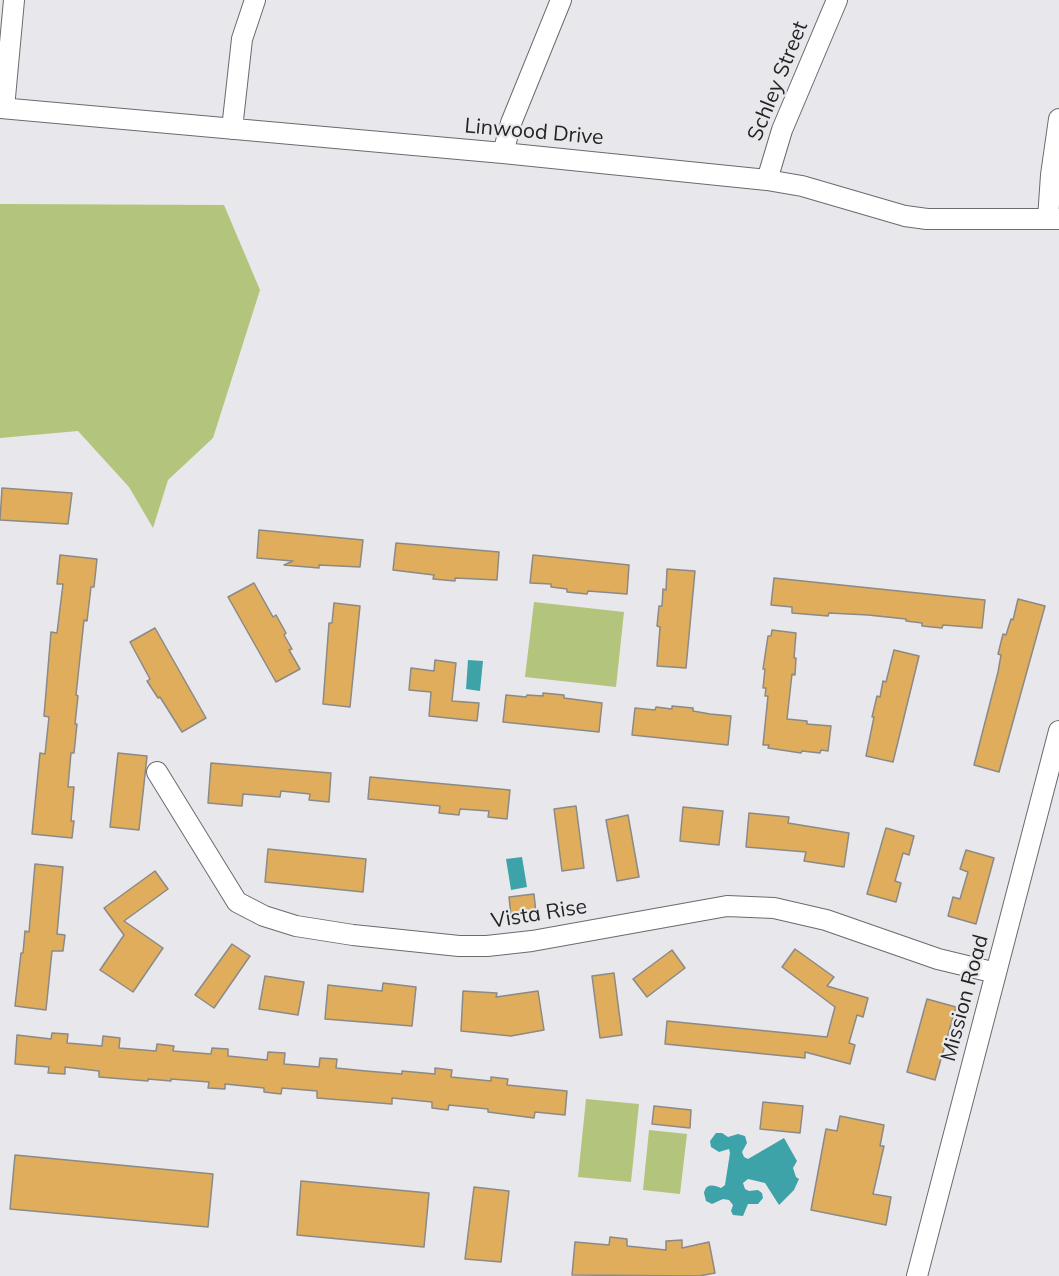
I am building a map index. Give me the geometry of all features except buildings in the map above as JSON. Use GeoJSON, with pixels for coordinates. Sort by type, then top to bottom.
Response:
{"type":"FeatureCollection","features":[{"type":"Feature","properties":{"kind":"street"},"geometry":{"type":"LineString","coordinates":[[2,108],[14,0]]}},
{"type":"Feature","properties":{"kind":"street"},"geometry":{"type":"LineString","coordinates":[[232,129],[243,39],[255,0]]}},
{"type":"Feature","properties":{"kind":"street"},"geometry":{"type":"LineString","coordinates":[[503,153],[511,123],[561,0]]}},
{"type":"Feature","properties":{"kind":"street","name":"Schley Street"},"geometry":{"type":"LineString","coordinates":[[767,180],[782,130],[837,0]]}},
{"type":"Feature","properties":{"kind":"street","name":"Linwood Drive"},"geometry":{"type":"LineString","coordinates":[[2,108],[503,153],[767,180],[802,186],[905,216],[927,219],[1053,219]]}},
{"type":"Feature","properties":{"kind":"street"},"geometry":{"type":"LineString","coordinates":[[1053,219],[1051,175],[1059,119]]}},
{"type":"Feature","properties":{"kind":"street","name":"Mission Road"},"geometry":{"type":"LineString","coordinates":[[917,1276],[1059,731]]}},
{"type":"Feature","properties":{"kind":"street","name":"Vista Rise"},"geometry":{"type":"LineString","coordinates":[[157,772],[237,902],[264,916],[293,925],[354,935],[459,946],[487,946],[531,941],[728,906],[774,908],[826,920],[938,959],[996,974]]}},
{"type":"Feature","properties":{"kind":"green space"},"geometry":{"type":"Polygon","coordinates":[[[0,204],[224,205],[260,290],[213,438],[168,480],[153,528],[129,487],[78,431],[0,438],[0,204]]]}},
{"type":"Feature","properties":{"kind":"green space"},"geometry":{"type":"Polygon","coordinates":[[[534,602],[624,612],[616,687],[525,677],[534,602]]]}},
{"type":"Feature","properties":{"kind":"green space"},"geometry":{"type":"Polygon","coordinates":[[[586,1099],[639,1104],[631,1182],[578,1177],[586,1099]]]}},
{"type":"Feature","properties":{"kind":"green space"},"geometry":{"type":"Polygon","coordinates":[[[649,1130],[687,1134],[680,1194],[643,1190],[649,1130]]]}},
{"type":"Feature","properties":{"kind":"water"},"geometry":{"type":"Polygon","coordinates":[[[468,660],[483,661],[480,691],[466,689],[468,660]]]}},
{"type":"Feature","properties":{"kind":"water"},"geometry":{"type":"Polygon","coordinates":[[[522,857],[527,887],[511,890],[506,859],[522,857]]]}},
{"type":"Feature","properties":{"kind":"water"},"geometry":{"type":"Polygon","coordinates":[[[716,1133],[722,1133],[728,1137],[738,1134],[745,1136],[747,1143],[742,1152],[748,1159],[784,1138],[797,1161],[793,1168],[799,1179],[794,1190],[779,1205],[765,1183],[748,1179],[743,1183],[745,1189],[758,1190],[762,1193],[763,1198],[758,1204],[748,1204],[743,1216],[733,1215],[731,1211],[733,1205],[729,1200],[723,1199],[712,1204],[706,1201],[704,1193],[708,1186],[721,1188],[725,1185],[730,1153],[729,1149],[719,1152],[711,1147],[710,1141],[716,1133]]]}}]}
